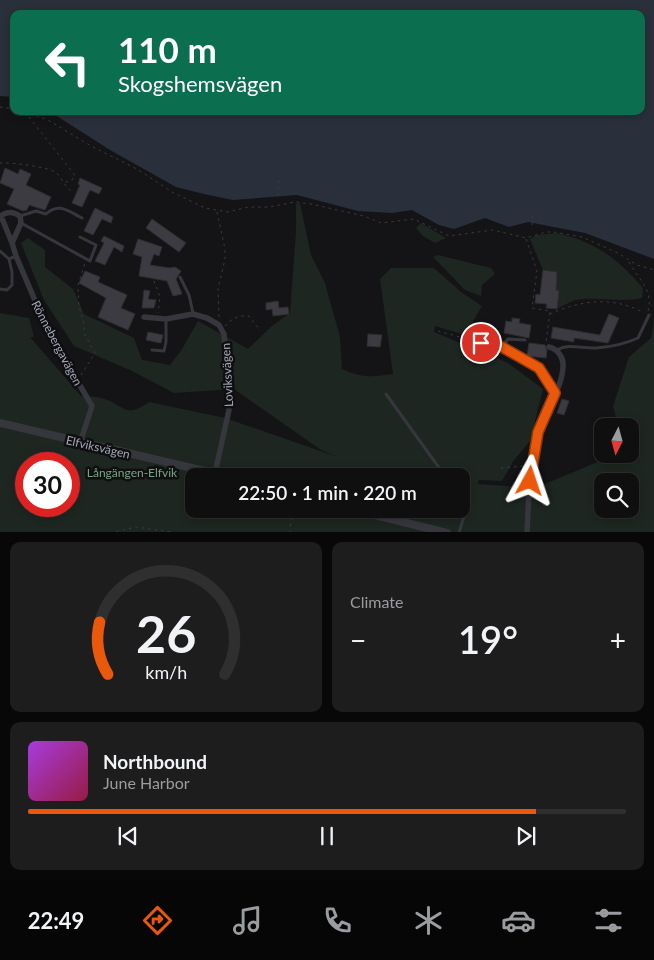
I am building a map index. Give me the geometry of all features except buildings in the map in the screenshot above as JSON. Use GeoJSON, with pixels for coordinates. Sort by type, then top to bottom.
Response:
{"type":"FeatureCollection","features":[{"type":"Feature","properties":{"kind":"street","name":"Rönnebergavägen"},"geometry":{"type":"LineString","coordinates":[[21,220],[13,213],[1,216],[48,331],[92,406],[80,443]]}},
{"type":"Feature","properties":{"kind":"street"},"geometry":{"type":"LineString","coordinates":[[12,243],[21,220]]}},
{"type":"Feature","properties":{"kind":"street","name":"Loviksvägen"},"geometry":{"type":"LineString","coordinates":[[193,314],[207,318],[221,327],[224,334],[229,410],[216,468]]}},
{"type":"Feature","properties":{"kind":"street"},"geometry":{"type":"LineString","coordinates":[[144,317],[166,319],[193,314]]}},
{"type":"Feature","properties":{"kind":"street"},"geometry":{"type":"LineString","coordinates":[[527,532],[532,463],[538,432],[555,393],[563,367],[562,358],[556,350],[549,347]]}},
{"type":"Feature","properties":{"kind":"street","name":"Elfviksvägen"},"geometry":{"type":"LineString","coordinates":[[0,423],[192,468]]}},
{"type":"Feature","properties":{"kind":"street"},"geometry":{"type":"LineString","coordinates":[[389,518],[447,532]]}},
{"type":"Feature","properties":{"kind":"lane"},"geometry":{"type":"LineString","coordinates":[[80,237],[96,245],[90,261],[21,220],[36,211],[46,214],[53,208],[59,207],[82,218]]}},
{"type":"Feature","properties":{"kind":"lane"},"geometry":{"type":"LineString","coordinates":[[0,251],[9,259],[12,272],[12,285],[6,290],[0,289]]}},
{"type":"Feature","properties":{"kind":"lane"},"geometry":{"type":"LineString","coordinates":[[9,259],[16,256]]}},
{"type":"Feature","properties":{"kind":"lane"},"geometry":{"type":"LineString","coordinates":[[180,277],[189,295],[193,314]]}},
{"type":"Feature","properties":{"kind":"lane"},"geometry":{"type":"LineString","coordinates":[[556,350],[564,346],[594,348],[623,345],[638,338],[648,314]]}},
{"type":"Feature","properties":{"kind":"lane"},"geometry":{"type":"LineString","coordinates":[[152,350],[164,352],[166,319]]}},
{"type":"Feature","properties":{"kind":"lane"},"geometry":{"type":"LineString","coordinates":[[502,347],[508,339],[525,340]]}},
{"type":"Feature","properties":{"kind":"lane"},"geometry":{"type":"LineString","coordinates":[[481,343],[502,347],[539,368],[555,393]]}},
{"type":"Feature","properties":{"kind":"lane"},"geometry":{"type":"LineString","coordinates":[[386,394],[439,468]]}},
{"type":"Feature","properties":{"kind":"lane"},"geometry":{"type":"LineString","coordinates":[[459,532],[463,518]]}},
{"type":"Feature","properties":{"kind":"path"},"geometry":{"type":"LineString","coordinates":[[27,115],[74,174],[75,178],[64,183]]}},
{"type":"Feature","properties":{"kind":"path"},"geometry":{"type":"LineString","coordinates":[[35,115],[48,120],[91,146],[137,168],[172,192],[205,208],[228,212],[254,206],[269,207],[303,203],[364,216],[381,222],[414,219],[450,236],[493,230],[526,238],[546,232],[575,236],[618,253],[629,262],[651,296],[648,314],[625,304],[590,302],[572,304],[550,314]]}},
{"type":"Feature","properties":{"kind":"path"},"geometry":{"type":"LineString","coordinates":[[0,163],[11,162],[45,168],[55,172],[71,191]]}},
{"type":"Feature","properties":{"kind":"path"},"geometry":{"type":"LineString","coordinates":[[278,196],[279,177]]}},
{"type":"Feature","properties":{"kind":"path"},"geometry":{"type":"LineString","coordinates":[[217,211],[225,249],[218,289],[221,327]]}},
{"type":"Feature","properties":{"kind":"path"},"geometry":{"type":"LineString","coordinates":[[532,225],[533,213]]}},
{"type":"Feature","properties":{"kind":"path"},"geometry":{"type":"LineString","coordinates":[[526,238],[537,271],[532,308],[550,311],[546,343],[550,344],[549,347]]}},
{"type":"Feature","properties":{"kind":"path"},"geometry":{"type":"LineString","coordinates":[[77,382],[94,353],[84,333],[84,324],[79,306],[78,285],[86,259]]}},
{"type":"Feature","properties":{"kind":"path"},"geometry":{"type":"LineString","coordinates":[[629,262],[654,270]]}},
{"type":"Feature","properties":{"kind":"path"},"geometry":{"type":"LineString","coordinates":[[154,282],[160,299],[157,318]]}},
{"type":"Feature","properties":{"kind":"path"},"geometry":{"type":"LineString","coordinates":[[221,327],[240,315],[249,316],[259,329]]}},
{"type":"Feature","properties":{"kind":"path"},"geometry":{"type":"LineString","coordinates":[[438,331],[481,343]]}},
{"type":"Feature","properties":{"kind":"path"},"geometry":{"type":"LineString","coordinates":[[501,468],[523,467],[532,463]]}},
{"type":"Feature","properties":{"kind":"path"},"geometry":{"type":"LineString","coordinates":[[290,532],[291,518]]}},
{"type":"Feature","properties":{"kind":"path"},"geometry":{"type":"LineString","coordinates":[[110,532],[136,527],[179,532]]}},
{"type":"Feature","properties":{"kind":"green space","name":"Långängen-Elfvik"},"geometry":{"type":"Polygon","coordinates":[[[300,203],[311,255],[325,283],[340,337],[342,369],[367,376],[393,374],[380,279],[391,268],[434,268],[461,292],[482,306],[465,335],[435,326],[434,332],[508,363],[543,389],[530,441],[514,460],[502,481],[479,480],[478,484],[535,488],[595,463],[639,463],[639,418],[616,418],[613,406],[629,357],[651,338],[654,320],[654,532],[0,532],[0,313],[29,318],[34,337],[30,337],[81,396],[101,398],[129,410],[134,410],[149,402],[225,418],[338,457],[321,450],[234,389],[174,393],[130,370],[74,346],[44,300],[21,243],[28,238],[45,250],[45,267],[73,289],[84,314],[134,338],[142,360],[170,365],[182,349],[198,321],[248,349],[272,326],[290,313],[296,232],[296,204],[300,203]]]}},
{"type":"Feature","properties":{"kind":"green space"},"geometry":{"type":"Polygon","coordinates":[[[421,223],[446,238],[435,243],[423,236],[416,228],[421,223]]]}},
{"type":"Feature","properties":{"kind":"green space"},"geometry":{"type":"Polygon","coordinates":[[[558,233],[595,247],[615,260],[643,288],[642,298],[575,300],[557,309],[559,291],[556,290],[557,272],[543,270],[530,239],[536,235],[558,233]]]}},
{"type":"Feature","properties":{"kind":"green space"},"geometry":{"type":"Polygon","coordinates":[[[438,255],[491,268],[495,274],[482,285],[481,296],[465,290],[433,257],[438,255]]]}},
{"type":"Feature","properties":{"kind":"shaded area"},"geometry":{"type":"Polygon","coordinates":[[[0,0],[654,0],[654,259],[585,233],[528,222],[509,227],[485,218],[454,229],[439,225],[412,210],[392,213],[358,211],[297,195],[233,200],[204,194],[176,187],[110,150],[55,115],[645,115],[645,10],[10,10],[10,97],[0,96],[0,0]]]}},
{"type":"Feature","properties":{"kind":"route"},"geometry":{"type":"LineString","coordinates":[[481,343],[502,347],[539,368],[555,393],[538,432],[530,481]]}}]}
